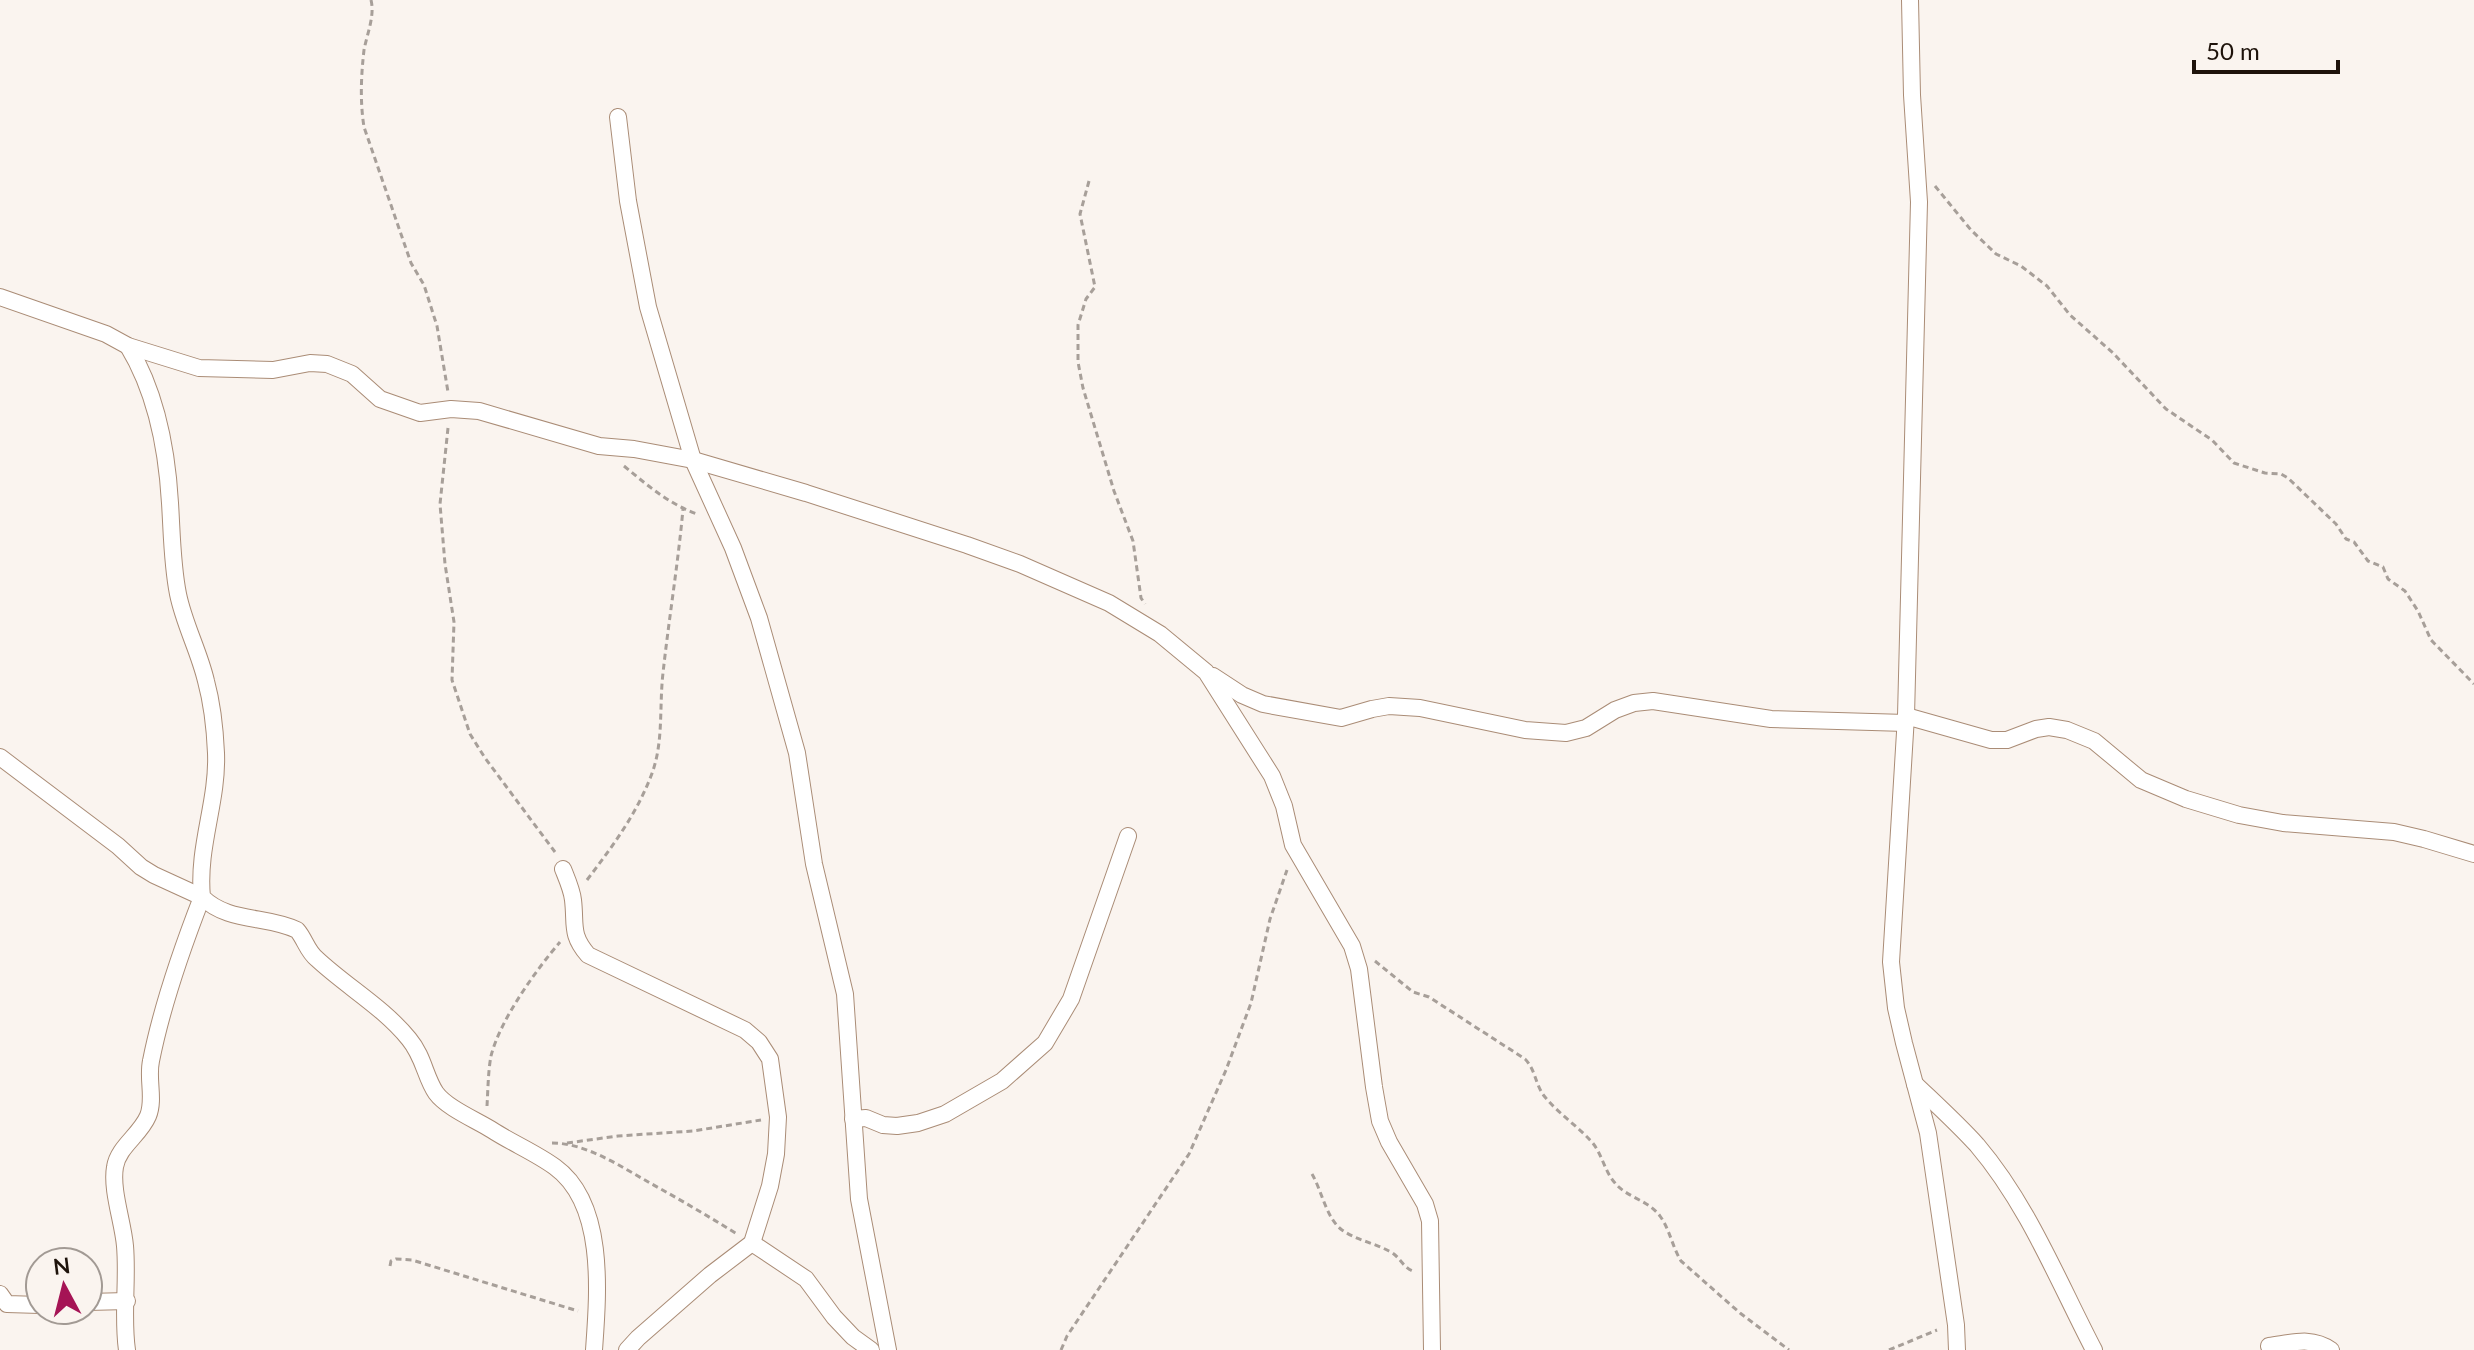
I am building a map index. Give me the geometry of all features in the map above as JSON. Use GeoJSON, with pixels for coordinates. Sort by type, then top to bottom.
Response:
{"type":"FeatureCollection","features":[{"type":"Feature","properties":{"kind":"street"},"geometry":{"type":"LineString","coordinates":[[1910,0],[1919,202],[1906,720],[1891,962],[1896,1008],[1928,1133],[1957,1350]]}},
{"type":"Feature","properties":{"kind":"street"},"geometry":{"type":"LineString","coordinates":[[618,117],[628,201],[648,307],[693,460],[738,559],[759,618],[797,753],[814,864],[845,994],[860,1208],[888,1350]]}},
{"type":"Feature","properties":{"kind":"street"},"geometry":{"type":"LineString","coordinates":[[0,297],[106,334],[128,346],[199,368],[273,370],[310,363],[327,364],[352,374],[380,399],[420,413],[451,409],[479,411],[599,446],[693,460],[806,493],[1020,564],[1109,603],[1160,634],[1206,672],[1242,695],[1263,704],[1341,718],[1380,707],[1420,708],[1525,730],[1566,733],[1586,728],[1624,706],[1653,701],[1771,719],[1906,720],[1991,740],[2007,740],[2049,727],[2067,730],[2094,741],[2141,780],[2186,799],[2239,815],[2283,823],[2394,832],[2474,854]]}},
{"type":"Feature","properties":{"kind":"street"},"geometry":{"type":"LineString","coordinates":[[127,1350],[125,1244],[115,1167],[119,1155],[148,1117],[151,1102],[150,1066],[156,1041],[179,956],[202,897],[202,844],[216,772],[206,681],[179,597],[174,571],[163,448],[141,367],[128,346]]}},
{"type":"Feature","properties":{"kind":"street"},"geometry":{"type":"LineString","coordinates":[[1206,672],[1272,776],[1284,806],[1293,845],[1352,946],[1359,969],[1380,1121],[1425,1204],[1430,1221],[1432,1350]]}},
{"type":"Feature","properties":{"kind":"street"},"geometry":{"type":"LineString","coordinates":[[0,757],[154,875],[202,897],[210,906],[231,915],[297,930],[317,959],[368,999],[409,1039],[420,1053],[436,1093],[554,1166],[570,1181],[584,1204],[596,1256],[594,1350]]}},
{"type":"Feature","properties":{"kind":"street"},"geometry":{"type":"LineString","coordinates":[[853,1119],[866,1118],[883,1125],[897,1126],[945,1114],[1002,1081],[1045,1043],[1071,999],[1128,836]]}},
{"type":"Feature","properties":{"kind":"street"},"geometry":{"type":"LineString","coordinates":[[563,869],[573,899],[573,928],[578,944],[588,955],[745,1030],[759,1042],[770,1059],[778,1117],[774,1165],[752,1243],[710,1275],[627,1350]]}},
{"type":"Feature","properties":{"kind":"street"},"geometry":{"type":"LineString","coordinates":[[1914,1082],[1977,1146],[2011,1193],[2040,1242],[2094,1350]]}},
{"type":"Feature","properties":{"kind":"street"},"geometry":{"type":"LineString","coordinates":[[752,1243],[806,1279],[834,1317],[871,1350]]}},
{"type":"Feature","properties":{"kind":"street"},"geometry":{"type":"LineString","coordinates":[[0,1294],[3,1301],[12,1306],[24,1306]]}},
{"type":"Feature","properties":{"kind":"street"},"geometry":{"type":"LineString","coordinates":[[104,1302],[127,1301]]}},
{"type":"Feature","properties":{"kind":"street"},"geometry":{"type":"LineString","coordinates":[[2269,1346],[2320,1342],[2331,1350]]}},
{"type":"Feature","properties":{"kind":"path"},"geometry":{"type":"LineString","coordinates":[[371,0],[373,7],[364,50],[361,104],[364,127],[411,263],[424,285],[437,326],[451,409],[440,504],[454,622],[452,680],[470,734],[552,845],[563,869]]}},
{"type":"Feature","properties":{"kind":"path"},"geometry":{"type":"LineString","coordinates":[[1089,181],[1080,214],[1095,287],[1086,299],[1078,325],[1078,362],[1114,491],[1133,541],[1141,598],[1160,634]]}},
{"type":"Feature","properties":{"kind":"path"},"geometry":{"type":"LineString","coordinates":[[1935,187],[1996,254],[2021,266],[2047,286],[2070,315],[2113,353],[2166,409],[2212,440],[2234,463],[2265,473],[2281,474],[2306,494],[2336,524],[2346,539],[2354,542],[2368,561],[2383,567],[2388,579],[2405,591],[2431,640],[2474,684]]}},
{"type":"Feature","properties":{"kind":"path"},"geometry":{"type":"LineString","coordinates":[[624,465],[658,494],[683,509],[721,523]]}},
{"type":"Feature","properties":{"kind":"path"},"geometry":{"type":"LineString","coordinates":[[573,899],[637,811],[653,772],[661,732],[662,676],[683,509]]}},
{"type":"Feature","properties":{"kind":"path"},"geometry":{"type":"LineString","coordinates":[[1061,1350],[1067,1336],[1189,1154],[1251,1003],[1270,919],[1293,845]]}},
{"type":"Feature","properties":{"kind":"path"},"geometry":{"type":"LineString","coordinates":[[486,1126],[491,1056],[504,1022],[546,958],[573,928]]}},
{"type":"Feature","properties":{"kind":"path"},"geometry":{"type":"LineString","coordinates":[[1352,946],[1370,956],[1413,992],[1429,997],[1525,1059],[1544,1096],[1592,1141],[1613,1183],[1657,1212],[1668,1227],[1681,1261],[1740,1313],[1789,1350]]}},
{"type":"Feature","properties":{"kind":"path"},"geometry":{"type":"LineString","coordinates":[[551,1143],[693,1131],[778,1117]]}},
{"type":"Feature","properties":{"kind":"path"},"geometry":{"type":"LineString","coordinates":[[567,1143],[622,1167],[752,1243]]}},
{"type":"Feature","properties":{"kind":"path"},"geometry":{"type":"LineString","coordinates":[[1312,1174],[1325,1206],[1339,1227],[1392,1252],[1409,1270],[1432,1276]]}},
{"type":"Feature","properties":{"kind":"path"},"geometry":{"type":"LineString","coordinates":[[390,1266],[391,1261],[396,1259],[412,1260],[597,1316]]}},
{"type":"Feature","properties":{"kind":"path"},"geometry":{"type":"LineString","coordinates":[[1889,1350],[1942,1327],[1956,1325]]}}]}
